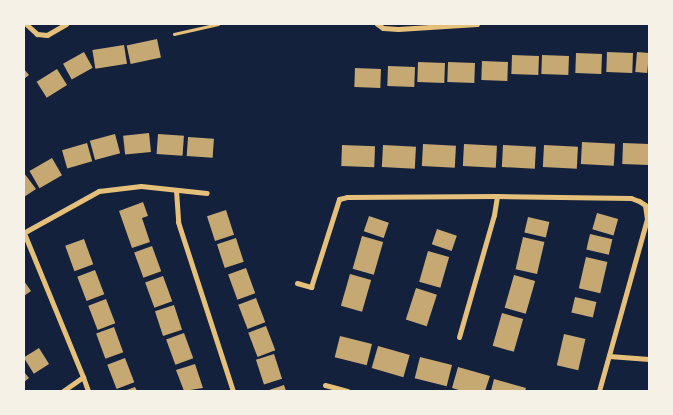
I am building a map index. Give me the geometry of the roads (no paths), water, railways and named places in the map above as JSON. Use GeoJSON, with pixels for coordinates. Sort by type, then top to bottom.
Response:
{"type":"FeatureCollection","features":[{"type":"Feature","properties":{"kind":"street"},"geometry":{"type":"LineString","coordinates":[[26,24],[37,34],[47,35],[66,24]]}},
{"type":"Feature","properties":{"kind":"street"},"geometry":{"type":"LineString","coordinates":[[377,24],[383,28],[398,29],[477,24]]}},
{"type":"Feature","properties":{"kind":"street"},"geometry":{"type":"LineString","coordinates":[[88,391],[24,232],[98,191],[141,186],[207,193]]}},
{"type":"Feature","properties":{"kind":"street"},"geometry":{"type":"LineString","coordinates":[[176,190],[178,222],[233,391]]}},
{"type":"Feature","properties":{"kind":"street"},"geometry":{"type":"LineString","coordinates":[[459,337],[494,215],[496,196]]}},
{"type":"Feature","properties":{"kind":"street"},"geometry":{"type":"LineString","coordinates":[[297,283],[311,288],[338,199],[347,197],[496,196],[631,198],[645,205]]}},
{"type":"Feature","properties":{"kind":"street"},"geometry":{"type":"LineString","coordinates":[[599,391],[647,220],[645,205],[649,199]]}},
{"type":"Feature","properties":{"kind":"street"},"geometry":{"type":"LineString","coordinates":[[609,356],[649,359]]}},
{"type":"Feature","properties":{"kind":"street"},"geometry":{"type":"LineString","coordinates":[[63,391],[83,377]]}},
{"type":"Feature","properties":{"kind":"street"},"geometry":{"type":"LineString","coordinates":[[325,385],[347,391]]}}]}
